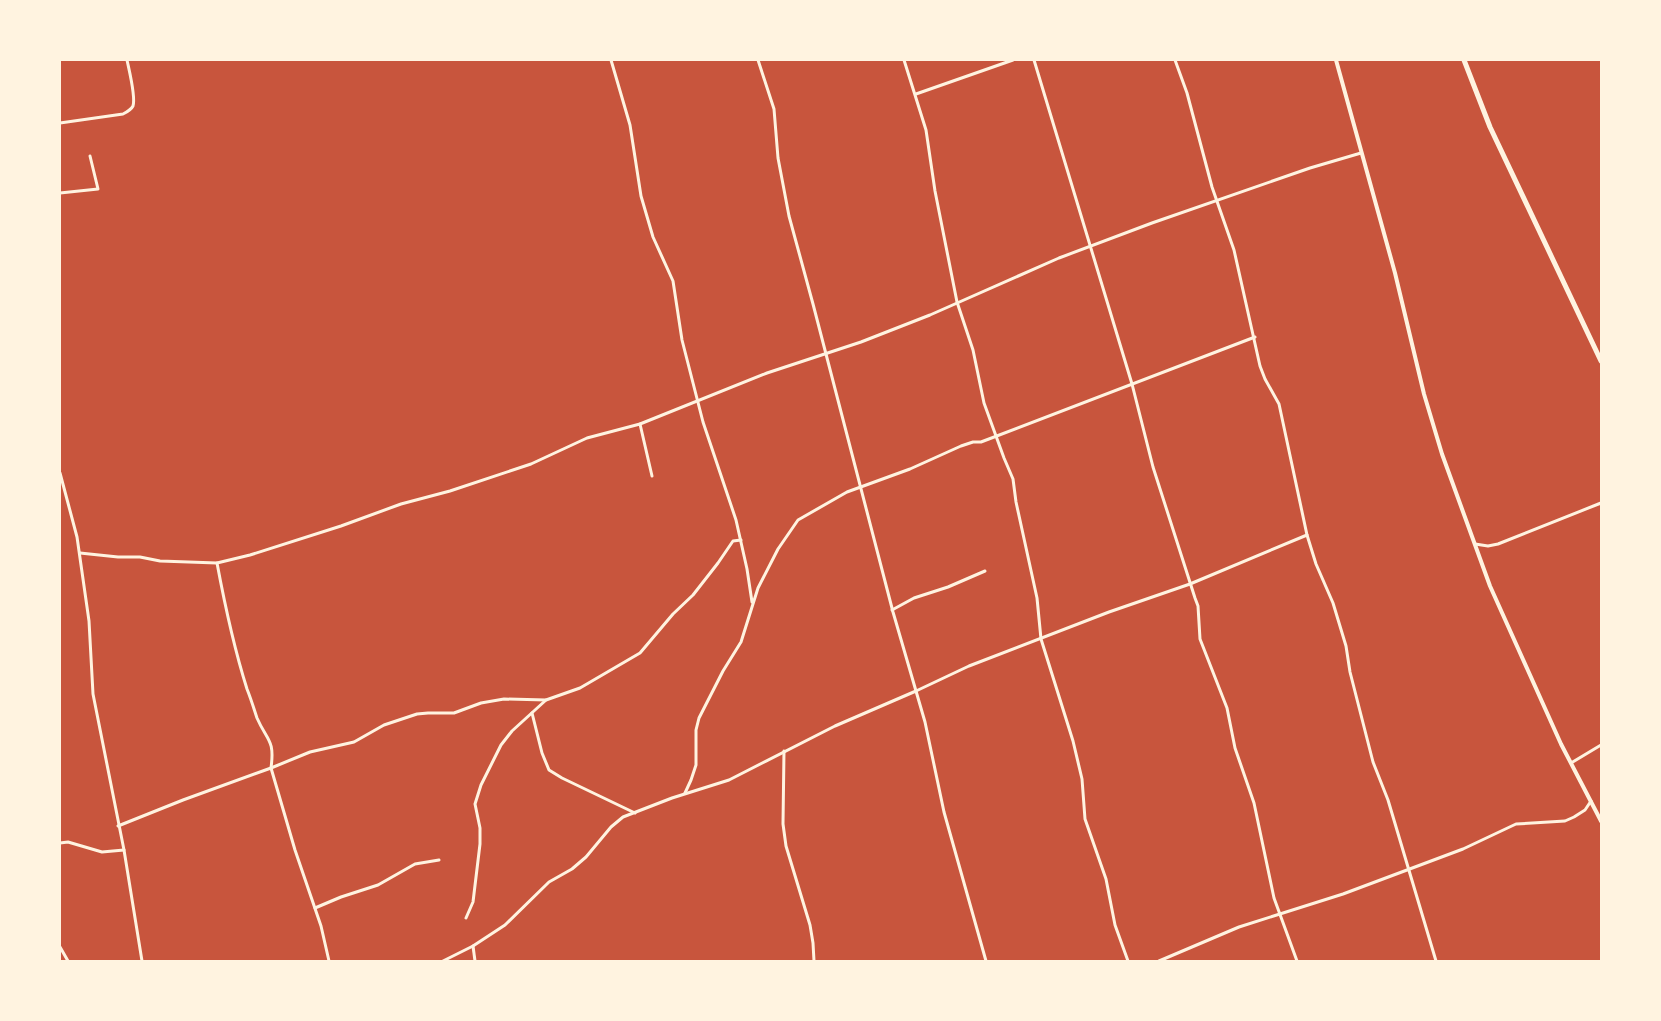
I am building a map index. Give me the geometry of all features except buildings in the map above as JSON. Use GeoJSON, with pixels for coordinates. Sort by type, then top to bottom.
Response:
{"type":"FeatureCollection","features":[{"type":"Feature","properties":{"kind":"highway"},"geometry":{"type":"LineString","coordinates":[[1464,60],[1490,127],[1601,361]]}},
{"type":"Feature","properties":{"kind":"street"},"geometry":{"type":"LineString","coordinates":[[60,123],[123,114],[131,109],[133,96],[127,60]]}},
{"type":"Feature","properties":{"kind":"street"},"geometry":{"type":"LineString","coordinates":[[611,60],[630,125],[641,196],[647,220],[673,281],[682,340],[703,422],[728,494],[740,540],[752,606]]}},
{"type":"Feature","properties":{"kind":"street"},"geometry":{"type":"LineString","coordinates":[[758,60],[774,109],[780,177],[789,216],[892,610],[925,722],[944,812],[986,961]]}},
{"type":"Feature","properties":{"kind":"street"},"geometry":{"type":"LineString","coordinates":[[904,60],[916,94],[928,144],[935,191],[957,302],[973,350],[984,403],[1013,478],[1016,502],[1037,598],[1041,639],[1073,741],[1082,779],[1085,819],[1106,879],[1115,925],[1128,961]]}},
{"type":"Feature","properties":{"kind":"street"},"geometry":{"type":"LineString","coordinates":[[916,94],[1013,60]]}},
{"type":"Feature","properties":{"kind":"street"},"geometry":{"type":"LineString","coordinates":[[1034,60],[1132,384],[1147,447],[1198,606],[1200,640],[1227,708],[1235,748],[1254,803],[1272,888],[1297,961]]}},
{"type":"Feature","properties":{"kind":"street"},"geometry":{"type":"LineString","coordinates":[[1175,60],[1187,93],[1217,201],[1234,250],[1260,366],[1279,404],[1307,535],[1341,629],[1373,762],[1388,800],[1407,870],[1436,961]]}},
{"type":"Feature","properties":{"kind":"street"},"geometry":{"type":"LineString","coordinates":[[1336,60],[1395,273],[1424,394],[1442,454],[1490,586],[1571,763],[1601,821]]}},
{"type":"Feature","properties":{"kind":"street"},"geometry":{"type":"LineString","coordinates":[[80,553],[140,557],[160,561],[217,563],[250,555],[341,526],[401,504],[450,491],[531,464],[587,438],[640,424],[758,376],[861,342],[930,315],[1090,246],[1310,168],[1361,153]]}},
{"type":"Feature","properties":{"kind":"street"},"geometry":{"type":"LineString","coordinates":[[60,193],[98,188],[90,156]]}},
{"type":"Feature","properties":{"kind":"street"},"geometry":{"type":"LineString","coordinates":[[684,794],[696,765],[696,730],[699,718],[722,671],[741,642],[758,588],[778,550],[798,520],[835,498],[910,469],[961,446],[981,442],[995,435],[1255,337]]}},
{"type":"Feature","properties":{"kind":"street"},"geometry":{"type":"LineString","coordinates":[[640,424],[652,476]]}},
{"type":"Feature","properties":{"kind":"street"},"geometry":{"type":"LineString","coordinates":[[60,473],[72,512],[80,553],[89,621],[93,694],[124,850],[142,961]]}},
{"type":"Feature","properties":{"kind":"street"},"geometry":{"type":"LineString","coordinates":[[1474,544],[1488,546],[1498,544],[1601,503]]}},
{"type":"Feature","properties":{"kind":"street"},"geometry":{"type":"LineString","coordinates":[[443,961],[473,946],[505,925],[549,882],[572,869],[586,857],[617,821],[684,794],[730,780],[784,750],[969,666],[1109,612],[1190,584],[1307,535]]}},
{"type":"Feature","properties":{"kind":"street"},"geometry":{"type":"LineString","coordinates":[[118,826],[310,752],[354,742],[384,725],[417,714],[454,713],[481,703],[504,699],[546,700],[596,681],[640,653],[673,614],[693,595],[733,541],[740,540]]}},
{"type":"Feature","properties":{"kind":"street"},"geometry":{"type":"LineString","coordinates":[[217,563],[232,638],[257,718],[272,746],[271,768],[295,850],[315,908],[329,961]]}},
{"type":"Feature","properties":{"kind":"street"},"geometry":{"type":"LineString","coordinates":[[892,610],[914,598],[948,587],[985,571]]}},
{"type":"Feature","properties":{"kind":"street"},"geometry":{"type":"LineString","coordinates":[[466,918],[472,902],[480,844],[480,828],[475,804],[476,796],[501,745],[546,700]]}},
{"type":"Feature","properties":{"kind":"street"},"geometry":{"type":"LineString","coordinates":[[532,713],[544,758],[550,770],[562,778],[636,813]]}},
{"type":"Feature","properties":{"kind":"street"},"geometry":{"type":"LineString","coordinates":[[1571,763],[1601,745]]}},
{"type":"Feature","properties":{"kind":"street"},"geometry":{"type":"LineString","coordinates":[[784,750],[783,824],[786,846],[810,925],[814,961]]}},
{"type":"Feature","properties":{"kind":"street"},"geometry":{"type":"LineString","coordinates":[[1159,961],[1227,932],[1281,915],[1463,849],[1516,824],[1564,821],[1584,810],[1591,800]]}},
{"type":"Feature","properties":{"kind":"street"},"geometry":{"type":"LineString","coordinates":[[60,843],[68,842],[102,852],[124,850]]}},
{"type":"Feature","properties":{"kind":"street"},"geometry":{"type":"LineString","coordinates":[[315,908],[378,885],[415,864],[439,860]]}},
{"type":"Feature","properties":{"kind":"street"},"geometry":{"type":"LineString","coordinates":[[473,946],[475,961]]}},
{"type":"Feature","properties":{"kind":"street"},"geometry":{"type":"LineString","coordinates":[[60,947],[68,961]]}}]}
